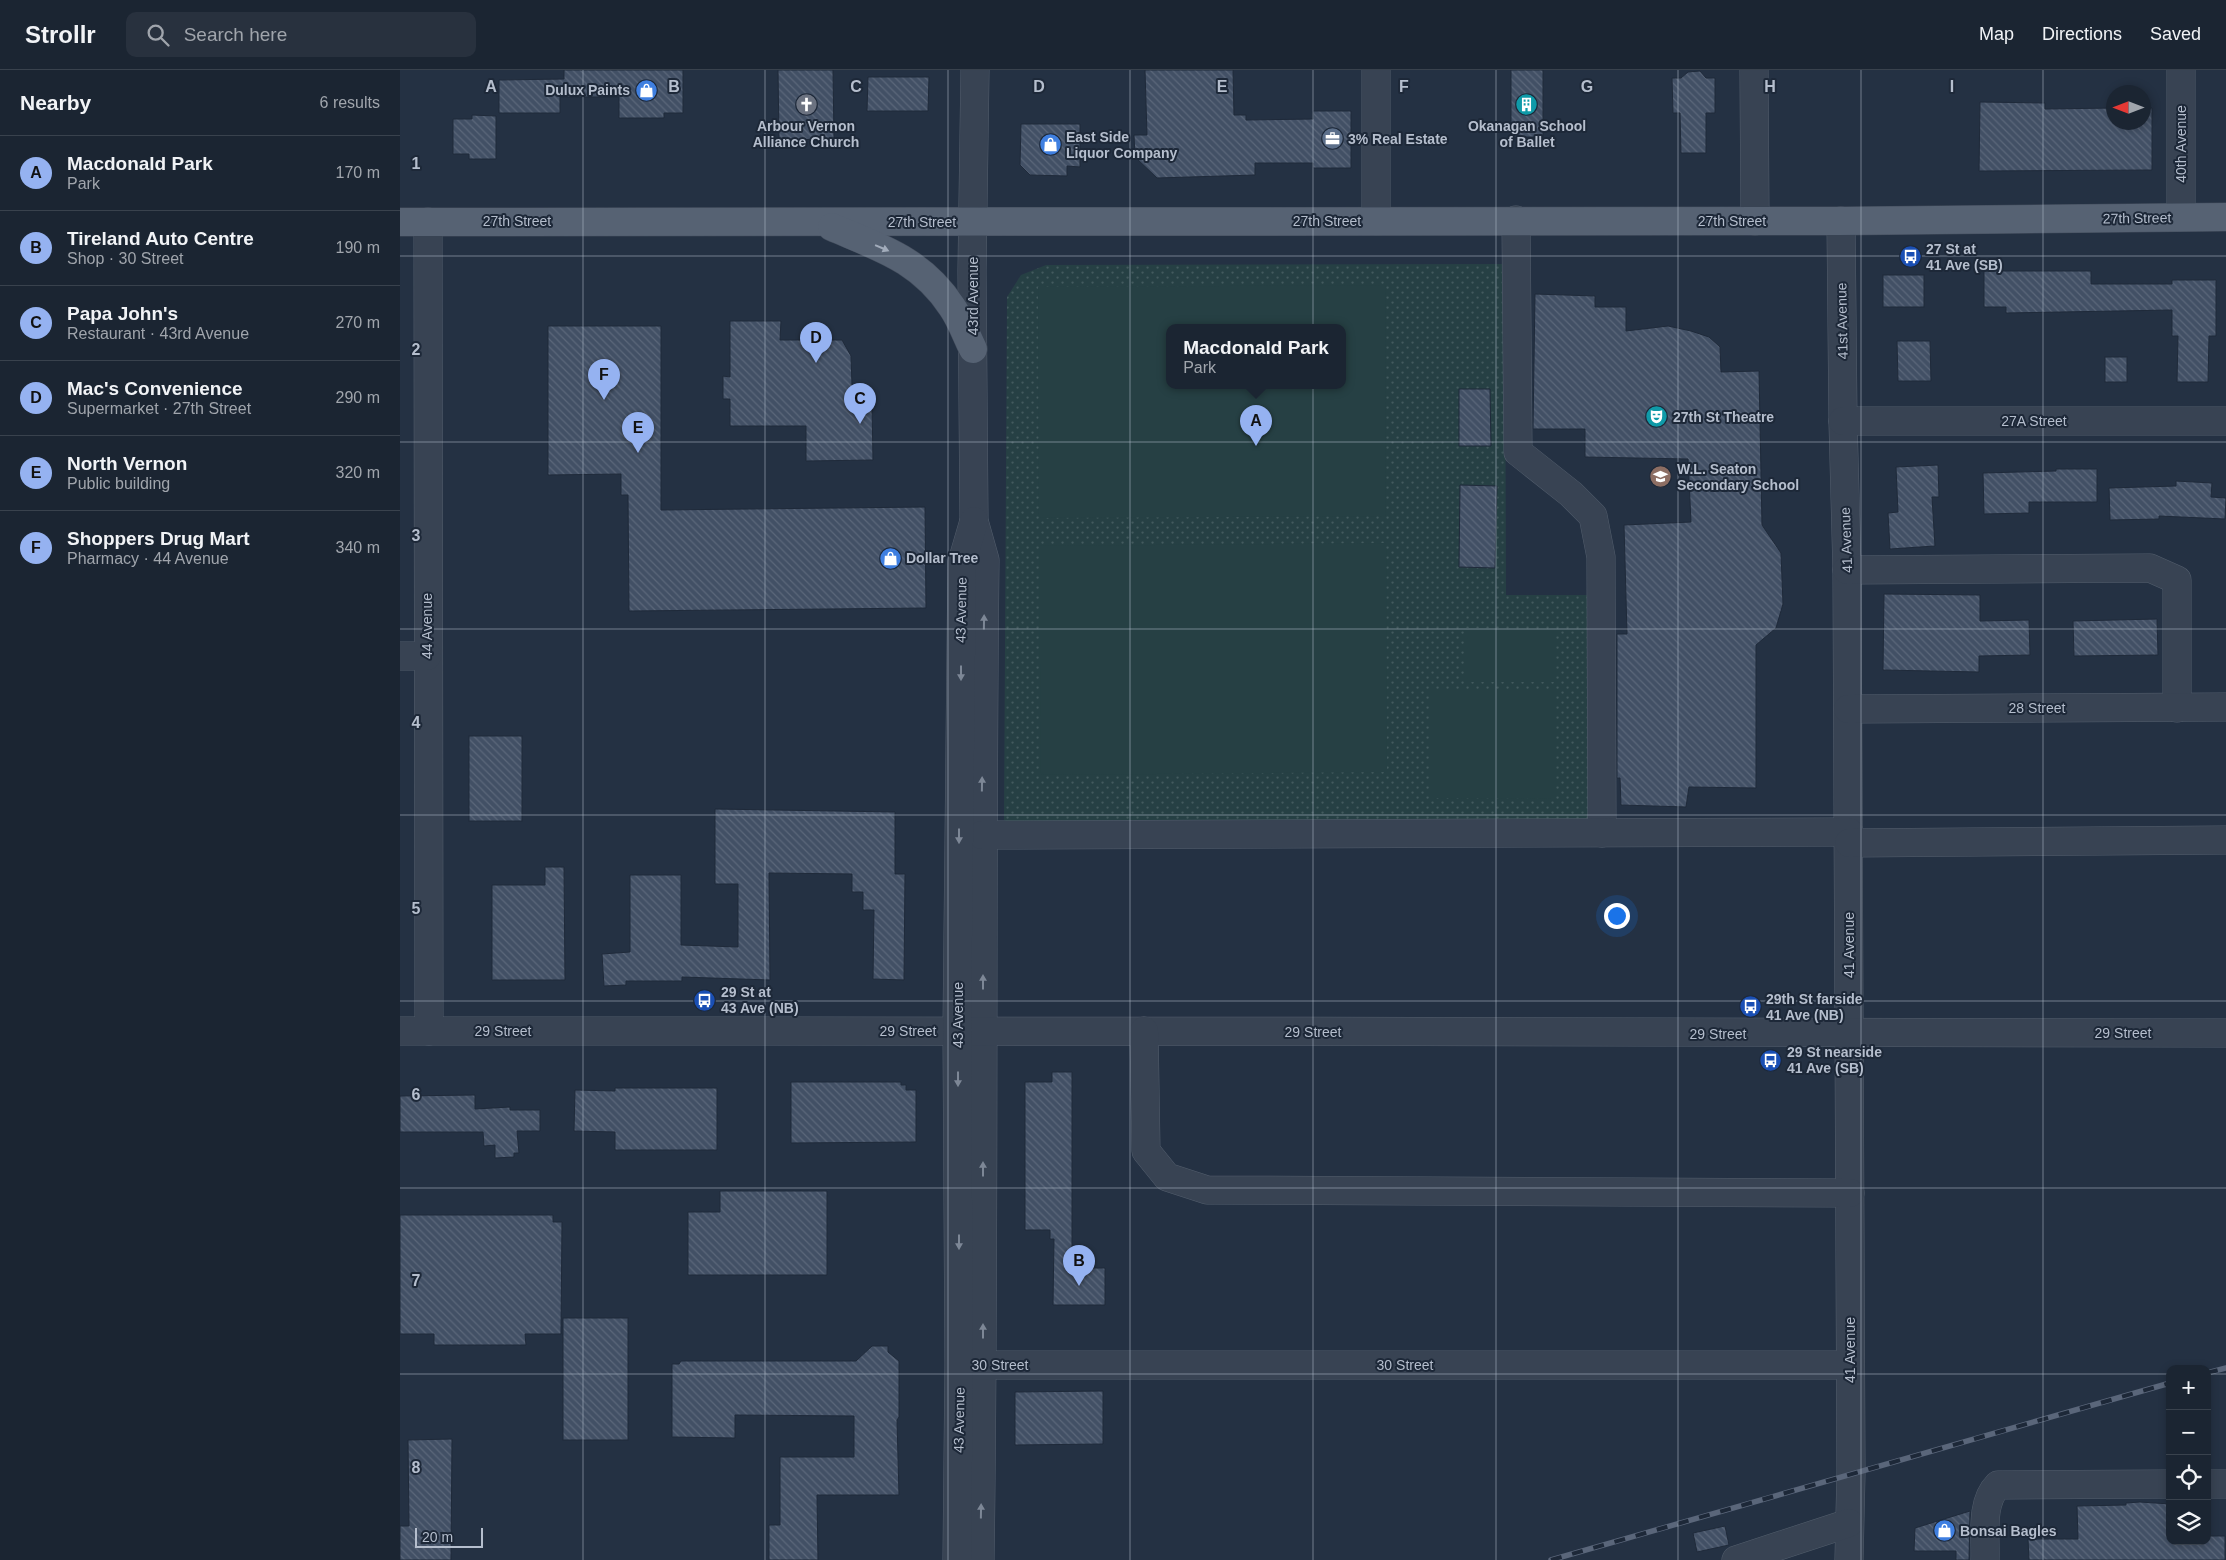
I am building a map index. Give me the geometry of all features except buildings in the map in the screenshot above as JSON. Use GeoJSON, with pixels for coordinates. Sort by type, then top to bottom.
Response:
{"type":"FeatureCollection","features":[{"type":"Feature","properties":{"kind":"main road","name":"27th Street"},"geometry":{"type":"LineString","coordinates":[[400,222],[1841,221],[2226,217]]}},
{"type":"Feature","properties":{"kind":"main road"},"geometry":{"type":"LineString","coordinates":[[821,222],[899,255],[928,277],[953,308],[973,349]]}},
{"type":"Feature","properties":{"kind":"street","name":"43rd Avenue"},"geometry":{"type":"LineString","coordinates":[[974,521],[975,70]]}},
{"type":"Feature","properties":{"kind":"street"},"geometry":{"type":"LineString","coordinates":[[1376,70],[1376,221]]}},
{"type":"Feature","properties":{"kind":"street"},"geometry":{"type":"LineString","coordinates":[[1754,70],[1754,221]]}},
{"type":"Feature","properties":{"kind":"street","name":"40th Avenue"},"geometry":{"type":"LineString","coordinates":[[2181,70],[2181,217]]}},
{"type":"Feature","properties":{"kind":"street"},"geometry":{"type":"LineString","coordinates":[[1516,220],[1518,452],[1571,494],[1593,516],[1601,557],[1602,833]]}},
{"type":"Feature","properties":{"kind":"street","name":"41st Avenue"},"geometry":{"type":"LineString","coordinates":[[1841,221],[1843,421]]}},
{"type":"Feature","properties":{"kind":"street","name":"44 Avenue"},"geometry":{"type":"LineString","coordinates":[[428,222],[427,656],[429,1030]]}},
{"type":"Feature","properties":{"kind":"street","name":"27A Street"},"geometry":{"type":"LineString","coordinates":[[1843,421],[2226,421]]}},
{"type":"Feature","properties":{"kind":"street","name":"41 Avenue"},"geometry":{"type":"LineString","coordinates":[[1843,421],[1848,570],[1850,1034],[1849,1560]]}},
{"type":"Feature","properties":{"kind":"street","name":"43 Avenue"},"geometry":{"type":"LineString","coordinates":[[970,1030],[982,835],[984,560],[974,521]]}},
{"type":"Feature","properties":{"kind":"street","name":"43 Avenue"},"geometry":{"type":"LineString","coordinates":[[974,521],[962,562],[970,1030],[971,1365],[980,1560]]}},
{"type":"Feature","properties":{"kind":"street"},"geometry":{"type":"LineString","coordinates":[[1848,570],[2150,568],[2177,580],[2177,708]]}},
{"type":"Feature","properties":{"kind":"street"},"geometry":{"type":"LineString","coordinates":[[400,656],[427,656]]}},
{"type":"Feature","properties":{"kind":"street","name":"28 Street"},"geometry":{"type":"LineString","coordinates":[[1848,709],[2226,707]]}},
{"type":"Feature","properties":{"kind":"street"},"geometry":{"type":"LineString","coordinates":[[982,835],[1602,833],[1849,838],[2226,840]]}},
{"type":"Feature","properties":{"kind":"street","name":"29 Street"},"geometry":{"type":"LineString","coordinates":[[400,1031],[970,1030],[1850,1034],[2226,1033]]}},
{"type":"Feature","properties":{"kind":"street"},"geometry":{"type":"LineString","coordinates":[[1144,1031],[1146,1151],[1167,1177],[1207,1190],[1850,1193]]}},
{"type":"Feature","properties":{"kind":"street","name":"43 Avenue"},"geometry":{"type":"LineString","coordinates":[[957,1560],[971,1365]]}},
{"type":"Feature","properties":{"kind":"street","name":"30 Street"},"geometry":{"type":"LineString","coordinates":[[971,1365],[1850,1365]]}},
{"type":"Feature","properties":{"kind":"street"},"geometry":{"type":"LineString","coordinates":[[1985,1560],[1986,1509],[1992,1490],[1998,1485],[2166,1484]]}},
{"type":"Feature","properties":{"kind":"street"},"geometry":{"type":"LineString","coordinates":[[2211,1484],[2226,1484]]}},
{"type":"Feature","properties":{"kind":"street"},"geometry":{"type":"LineString","coordinates":[[1736,1560],[1849,1523]]}},
{"type":"Feature","properties":{"kind":"green space"},"geometry":{"type":"Polygon","coordinates":[[[1505,264],[1506,595],[1590,595],[1590,821],[1015,825],[1004,820],[1007,297],[1021,275],[1046,265],[1505,264]]]}},
{"type":"Feature","properties":{"kind":"green space"},"geometry":{"type":"Polygon","coordinates":[[[1385,285],[1386,516],[1039,518],[1038,287],[1385,285]]]}},
{"type":"Feature","properties":{"kind":"green space"},"geometry":{"type":"Polygon","coordinates":[[[1386,543],[1387,772],[1041,775],[1039,546],[1386,543]]]}},
{"type":"Feature","properties":{"kind":"green space"},"geometry":{"type":"Polygon","coordinates":[[[1465,628],[1554,629],[1554,682],[1465,682],[1465,628]]]}},
{"type":"Feature","properties":{"kind":"green space"},"geometry":{"type":"Polygon","coordinates":[[[1430,691],[1555,691],[1555,799],[1430,798],[1430,691]]]}},
{"type":"Feature","properties":{"kind":"railway"},"geometry":{"type":"LineString","coordinates":[[2211,1372],[2226,1368]]}},
{"type":"Feature","properties":{"kind":"railway"},"geometry":{"type":"LineString","coordinates":[[1551,1560],[2166,1384]]}},
{"type":"Feature","properties":{"kind":"place","name":"Dulux Paints"},"geometry":{"type":"Point","coordinates":[646,90]}},
{"type":"Feature","properties":{"kind":"place","name":"Arbour Vernon Alliance Church"},"geometry":{"type":"Point","coordinates":[806,104]}},
{"type":"Feature","properties":{"kind":"place","name":"Okanagan School of Ballet"},"geometry":{"type":"Point","coordinates":[1527,104]}},
{"type":"Feature","properties":{"kind":"place","name":"3% Real Estate"},"geometry":{"type":"Point","coordinates":[1332,139]}},
{"type":"Feature","properties":{"kind":"place","name":"East Side Liquor Company"},"geometry":{"type":"Point","coordinates":[1050,145]}},
{"type":"Feature","properties":{"kind":"place","name":"27 St at 41 Ave (SB)"},"geometry":{"type":"Point","coordinates":[1910,257]}},
{"type":"Feature","properties":{"kind":"place","name":"Mac's Convenience"},"geometry":{"type":"Point","coordinates":[816,363]}},
{"type":"Feature","properties":{"kind":"place","name":"Shoppers Drug Mart"},"geometry":{"type":"Point","coordinates":[604,400]}},
{"type":"Feature","properties":{"kind":"place","name":"27th St Theatre"},"geometry":{"type":"Point","coordinates":[1657,417]}},
{"type":"Feature","properties":{"kind":"place","name":"Papa John's"},"geometry":{"type":"Point","coordinates":[860,424]}},
{"type":"Feature","properties":{"kind":"place","name":"Macdonald Park"},"geometry":{"type":"Point","coordinates":[1256,446]}},
{"type":"Feature","properties":{"kind":"place","name":"North Vernon"},"geometry":{"type":"Point","coordinates":[638,453]}},
{"type":"Feature","properties":{"kind":"place","name":"W.L. Seaton Secondary School"},"geometry":{"type":"Point","coordinates":[1661,477]}},
{"type":"Feature","properties":{"kind":"place","name":"Dollar Tree"},"geometry":{"type":"Point","coordinates":[890,558]}},
{"type":"Feature","properties":{"kind":"place","name":"29 St at 43 Ave (NB)"},"geometry":{"type":"Point","coordinates":[705,1000]}},
{"type":"Feature","properties":{"kind":"place","name":"29th St farside 41 Ave (NB)"},"geometry":{"type":"Point","coordinates":[1750,1007]}},
{"type":"Feature","properties":{"kind":"place","name":"29 St nearside 41 Ave (SB)"},"geometry":{"type":"Point","coordinates":[1771,1060]}},
{"type":"Feature","properties":{"kind":"place","name":"Tireland Auto Centre"},"geometry":{"type":"Point","coordinates":[1079,1286]}},
{"type":"Feature","properties":{"kind":"place","name":"Bonsai Bagles"},"geometry":{"type":"Point","coordinates":[1944,1531]}}]}
